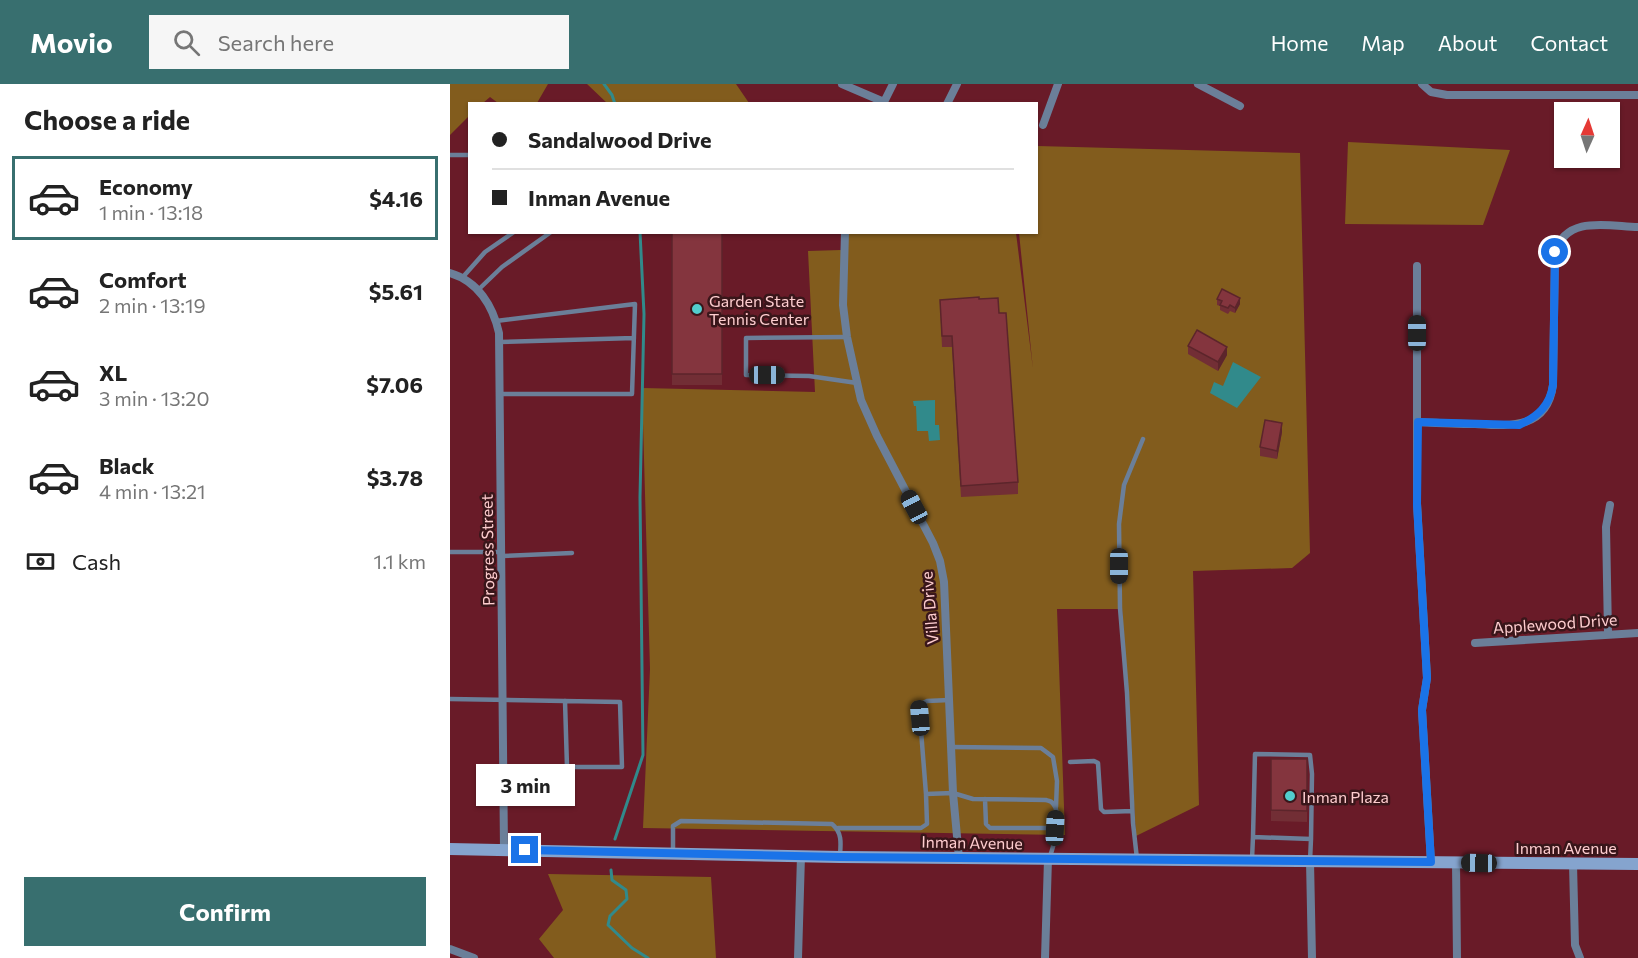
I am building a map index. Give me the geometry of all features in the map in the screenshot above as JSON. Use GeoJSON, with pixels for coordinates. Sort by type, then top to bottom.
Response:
{"type":"FeatureCollection","features":[{"type":"Feature","properties":{"kind":"main road","name":"Inman Avenue"},"geometry":{"type":"LineString","coordinates":[[450,849],[840,857],[1638,864]]}},
{"type":"Feature","properties":{"kind":"street"},"geometry":{"type":"LineString","coordinates":[[842,84],[882,102]]}},
{"type":"Feature","properties":{"kind":"street"},"geometry":{"type":"LineString","coordinates":[[884,102],[893,84]]}},
{"type":"Feature","properties":{"kind":"street"},"geometry":{"type":"LineString","coordinates":[[948,102],[957,84]]}},
{"type":"Feature","properties":{"kind":"street"},"geometry":{"type":"LineString","coordinates":[[1043,125],[1058,84]]}},
{"type":"Feature","properties":{"kind":"street"},"geometry":{"type":"LineString","coordinates":[[1198,84],[1240,106]]}},
{"type":"Feature","properties":{"kind":"street"},"geometry":{"type":"LineString","coordinates":[[1422,84],[1431,92],[1447,95],[1638,95]]}},
{"type":"Feature","properties":{"kind":"street"},"geometry":{"type":"LineString","coordinates":[[1418,422],[1510,426],[1519,425],[1539,414],[1552,391],[1555,252],[1558,242],[1569,230],[1578,226],[1638,227]]}},
{"type":"Feature","properties":{"kind":"street","name":"Villa Drive"},"geometry":{"type":"LineString","coordinates":[[845,234],[843,305],[857,383],[868,418],[933,543],[940,561],[947,608],[953,793],[959,858]]}},
{"type":"Feature","properties":{"kind":"street"},"geometry":{"type":"LineString","coordinates":[[1417,266],[1417,504],[1427,678],[1422,710],[1431,862]]}},
{"type":"Feature","properties":{"kind":"street","name":"Progress Street"},"geometry":{"type":"LineString","coordinates":[[450,273],[462,278],[478,290],[489,304],[496,321],[500,342],[504,850]]}},
{"type":"Feature","properties":{"kind":"street"},"geometry":{"type":"LineString","coordinates":[[1608,633],[1606,527],[1610,505]]}},
{"type":"Feature","properties":{"kind":"street","name":"Applewood Drive"},"geometry":{"type":"LineString","coordinates":[[1474,643],[1608,633],[1638,633]]}},
{"type":"Feature","properties":{"kind":"street"},"geometry":{"type":"LineString","coordinates":[[798,958],[801,856]]}},
{"type":"Feature","properties":{"kind":"street"},"geometry":{"type":"LineString","coordinates":[[1045,958],[1048,859]]}},
{"type":"Feature","properties":{"kind":"street"},"geometry":{"type":"LineString","coordinates":[[1310,861],[1312,958]]}},
{"type":"Feature","properties":{"kind":"street"},"geometry":{"type":"LineString","coordinates":[[1456,863],[1457,958]]}},
{"type":"Feature","properties":{"kind":"street"},"geometry":{"type":"LineString","coordinates":[[1573,864],[1575,945],[1580,958]]}},
{"type":"Feature","properties":{"kind":"street"},"geometry":{"type":"LineString","coordinates":[[450,949],[474,958]]}},
{"type":"Feature","properties":{"kind":"lane"},"geometry":{"type":"LineString","coordinates":[[450,155],[468,155]]}},
{"type":"Feature","properties":{"kind":"lane"},"geometry":{"type":"LineString","coordinates":[[462,278],[485,252],[511,234]]}},
{"type":"Feature","properties":{"kind":"lane"},"geometry":{"type":"LineString","coordinates":[[478,290],[502,267],[548,234]]}},
{"type":"Feature","properties":{"kind":"lane"},"geometry":{"type":"LineString","coordinates":[[496,321],[635,303],[632,394],[500,394]]}},
{"type":"Feature","properties":{"kind":"lane"},"geometry":{"type":"LineString","coordinates":[[847,337],[746,338],[746,375],[809,376],[857,383]]}},
{"type":"Feature","properties":{"kind":"lane"},"geometry":{"type":"LineString","coordinates":[[500,342],[634,338]]}},
{"type":"Feature","properties":{"kind":"lane"},"geometry":{"type":"LineString","coordinates":[[1137,859],[1132,812],[1119,586],[1119,524],[1124,485],[1143,440]]}},
{"type":"Feature","properties":{"kind":"lane"},"geometry":{"type":"LineString","coordinates":[[450,552],[572,553]]}},
{"type":"Feature","properties":{"kind":"lane"},"geometry":{"type":"LineString","coordinates":[[450,699],[503,700],[566,701],[620,702],[622,767],[567,767],[566,701]]}},
{"type":"Feature","properties":{"kind":"lane"},"geometry":{"type":"LineString","coordinates":[[673,853],[673,826],[681,820],[832,824],[838,828],[921,828],[927,824],[919,705],[927,701],[949,700]]}},
{"type":"Feature","properties":{"kind":"lane"},"geometry":{"type":"LineString","coordinates":[[951,747],[1041,748],[1053,757],[1057,781],[1055,828],[1054,847],[1048,859]]}},
{"type":"Feature","properties":{"kind":"lane"},"geometry":{"type":"LineString","coordinates":[[1252,861],[1254,754],[1310,755],[1313,796],[1310,861]]}},
{"type":"Feature","properties":{"kind":"lane"},"geometry":{"type":"LineString","coordinates":[[1070,762],[1094,761],[1098,763],[1101,809],[1104,812],[1132,812]]}},
{"type":"Feature","properties":{"kind":"lane"},"geometry":{"type":"LineString","coordinates":[[926,794],[953,793],[965,798],[1046,800],[1053,802],[1056,807]]}},
{"type":"Feature","properties":{"kind":"lane"},"geometry":{"type":"LineString","coordinates":[[985,799],[986,824],[990,828],[1055,828]]}},
{"type":"Feature","properties":{"kind":"lane"},"geometry":{"type":"LineString","coordinates":[[838,828],[841,839],[840,857]]}},
{"type":"Feature","properties":{"kind":"lane"},"geometry":{"type":"LineString","coordinates":[[1253,837],[1311,839]]}},
{"type":"Feature","properties":{"kind":"shaded area"},"geometry":{"type":"Polygon","coordinates":[[[450,84],[548,84],[538,102],[497,102],[490,97],[484,102],[468,102],[468,117],[450,135],[450,84]]]}},
{"type":"Feature","properties":{"kind":"shaded area"},"geometry":{"type":"Polygon","coordinates":[[[587,84],[736,84],[748,102],[606,102],[587,84]]]}},
{"type":"Feature","properties":{"kind":"shaded area"},"geometry":{"type":"Polygon","coordinates":[[[1348,142],[1510,150],[1483,225],[1345,224],[1348,142]]]}},
{"type":"Feature","properties":{"kind":"shaded area"},"geometry":{"type":"Polygon","coordinates":[[[1038,146],[1300,153],[1310,553],[1292,568],[1193,571],[1199,805],[1136,836],[1122,609],[1057,609],[1065,835],[643,828],[650,669],[642,388],[815,392],[808,251],[841,250],[841,234],[1016,234],[1033,369],[1019,234],[1038,234],[1038,146]]]}},
{"type":"Feature","properties":{"kind":"shaded area"},"geometry":{"type":"Polygon","coordinates":[[[548,874],[711,877],[716,958],[554,958],[539,939],[563,910],[548,874]]]}},
{"type":"Feature","properties":{"kind":"water"},"geometry":{"type":"Polygon","coordinates":[[[1233,362],[1261,377],[1237,408],[1210,393],[1214,382],[1223,386],[1233,362]]]}},
{"type":"Feature","properties":{"kind":"water"},"geometry":{"type":"Polygon","coordinates":[[[935,400],[935,425],[939,425],[940,440],[929,441],[928,431],[917,431],[916,406],[913,401],[935,400]]]}},
{"type":"Feature","properties":{"kind":"building","name":"Garden State Tennis Center"},"geometry":{"type":"Polygon","coordinates":[[[672,234],[722,234],[722,374],[672,374],[672,234]]]}},
{"type":"Feature","properties":{"kind":"building"},"geometry":{"type":"Polygon","coordinates":[[[1222,289],[1240,298],[1235,308],[1230,305],[1228,308],[1220,305],[1222,301],[1217,299],[1222,289]]]}},
{"type":"Feature","properties":{"kind":"building"},"geometry":{"type":"Polygon","coordinates":[[[979,297],[979,299],[998,298],[999,313],[1006,313],[1018,482],[961,486],[952,336],[942,336],[940,300],[979,297]]]}},
{"type":"Feature","properties":{"kind":"building"},"geometry":{"type":"Polygon","coordinates":[[[1197,330],[1227,347],[1218,362],[1188,346],[1197,330]]]}},
{"type":"Feature","properties":{"kind":"building"},"geometry":{"type":"Polygon","coordinates":[[[1265,420],[1282,423],[1277,451],[1260,447],[1265,420]]]}},
{"type":"Feature","properties":{"kind":"building","name":"Inman Plaza"},"geometry":{"type":"Polygon","coordinates":[[[1271,759],[1307,759],[1307,811],[1271,810],[1271,759]]]}},
{"type":"Feature","properties":{"kind":"waterway"},"geometry":{"type":"LineString","coordinates":[[604,84],[614,102]]}},
{"type":"Feature","properties":{"kind":"waterway"},"geometry":{"type":"LineString","coordinates":[[615,839],[643,755],[640,497],[644,314],[640,234]]}},
{"type":"Feature","properties":{"kind":"waterway"},"geometry":{"type":"LineString","coordinates":[[611,870],[612,880],[626,890],[627,899],[610,916],[608,925],[632,948],[648,958]]}},
{"type":"Feature","properties":{"kind":"place","name":"Garden State Tennis Center"},"geometry":{"type":"Point","coordinates":[697,309]}},
{"type":"Feature","properties":{"kind":"place","name":"Inman Plaza"},"geometry":{"type":"Point","coordinates":[1290,796]}},
{"type":"Feature","properties":{"kind":"route"},"geometry":{"type":"LineString","coordinates":[[525,850],[840,857],[1431,862],[1422,710],[1427,678],[1417,504],[1418,422],[1519,425],[1532,420],[1545,407],[1553,385],[1555,252]]}}]}
